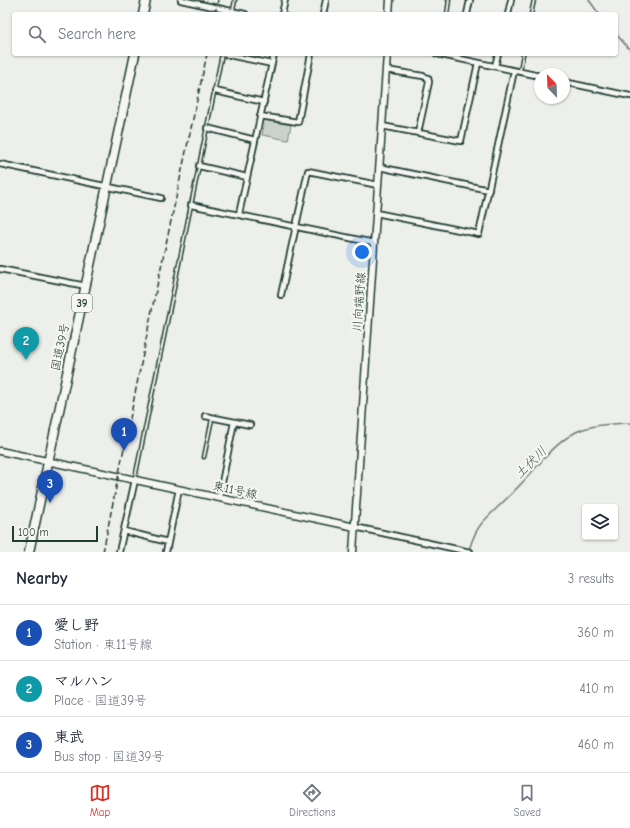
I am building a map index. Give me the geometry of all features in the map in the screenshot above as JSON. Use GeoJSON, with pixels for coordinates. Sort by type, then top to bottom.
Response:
{"type":"FeatureCollection","features":[{"type":"Feature","properties":{"kind":"highway"},"geometry":{"type":"LineString","coordinates":[[143,12],[146,0]]}},
{"type":"Feature","properties":{"kind":"highway","name":"国道39号"},"geometry":{"type":"LineString","coordinates":[[29,552],[135,56]]}},
{"type":"Feature","properties":{"kind":"main road"},"geometry":{"type":"LineString","coordinates":[[390,0],[390,12]]}},
{"type":"Feature","properties":{"kind":"main road","name":"川向端野線"},"geometry":{"type":"LineString","coordinates":[[353,552],[387,56]]}},
{"type":"Feature","properties":{"kind":"main road","name":"東11号線"},"geometry":{"type":"LineString","coordinates":[[0,451],[354,527]]}},
{"type":"Feature","properties":{"kind":"street"},"geometry":{"type":"LineString","coordinates":[[181,0],[232,12]]}},
{"type":"Feature","properties":{"kind":"street"},"geometry":{"type":"LineString","coordinates":[[282,12],[285,0]]}},
{"type":"Feature","properties":{"kind":"street"},"geometry":{"type":"LineString","coordinates":[[323,12],[326,0]]}},
{"type":"Feature","properties":{"kind":"street"},"geometry":{"type":"LineString","coordinates":[[467,12],[470,0]]}},
{"type":"Feature","properties":{"kind":"street"},"geometry":{"type":"LineString","coordinates":[[508,12],[511,0]]}},
{"type":"Feature","properties":{"kind":"street"},"geometry":{"type":"LineString","coordinates":[[233,56],[272,64]]}},
{"type":"Feature","properties":{"kind":"street"},"geometry":{"type":"LineString","coordinates":[[239,214],[274,56]]}},
{"type":"Feature","properties":{"kind":"street"},"geometry":{"type":"LineString","coordinates":[[260,116],[298,122],[312,56]]}},
{"type":"Feature","properties":{"kind":"street"},"geometry":{"type":"LineString","coordinates":[[458,56],[478,63],[534,75]]}},
{"type":"Feature","properties":{"kind":"street"},"geometry":{"type":"LineString","coordinates":[[495,66],[498,56]]}},
{"type":"Feature","properties":{"kind":"street"},"geometry":{"type":"LineString","coordinates":[[382,126],[461,141],[478,63]]}},
{"type":"Feature","properties":{"kind":"street"},"geometry":{"type":"LineString","coordinates":[[386,70],[428,78],[429,82],[418,133]]}},
{"type":"Feature","properties":{"kind":"street"},"geometry":{"type":"LineString","coordinates":[[376,213],[479,234],[514,71]]}},
{"type":"Feature","properties":{"kind":"street"},"geometry":{"type":"LineString","coordinates":[[570,83],[630,96]]}},
{"type":"Feature","properties":{"kind":"street"},"geometry":{"type":"LineString","coordinates":[[215,92],[264,102]]}},
{"type":"Feature","properties":{"kind":"street"},"geometry":{"type":"LineString","coordinates":[[207,128],[255,140]]}},
{"type":"Feature","properties":{"kind":"street"},"geometry":{"type":"LineString","coordinates":[[0,164],[161,198]]}},
{"type":"Feature","properties":{"kind":"street"},"geometry":{"type":"LineString","coordinates":[[199,166],[247,177]]}},
{"type":"Feature","properties":{"kind":"street"},"geometry":{"type":"LineString","coordinates":[[379,167],[489,190]]}},
{"type":"Feature","properties":{"kind":"street"},"geometry":{"type":"LineString","coordinates":[[281,295],[308,171],[378,184]]}},
{"type":"Feature","properties":{"kind":"street"},"geometry":{"type":"LineString","coordinates":[[191,205],[374,243]]}},
{"type":"Feature","properties":{"kind":"street"},"geometry":{"type":"LineString","coordinates":[[0,269],[86,286]]}},
{"type":"Feature","properties":{"kind":"street"},"geometry":{"type":"LineString","coordinates":[[205,416],[250,425]]}},
{"type":"Feature","properties":{"kind":"street"},"geometry":{"type":"LineString","coordinates":[[219,498],[234,422]]}},
{"type":"Feature","properties":{"kind":"street"},"geometry":{"type":"LineString","coordinates":[[119,552],[135,480]]}},
{"type":"Feature","properties":{"kind":"street"},"geometry":{"type":"LineString","coordinates":[[166,552],[179,489]]}},
{"type":"Feature","properties":{"kind":"street","name":"東11号線"},"geometry":{"type":"LineString","coordinates":[[354,527],[467,551]]}},
{"type":"Feature","properties":{"kind":"street"},"geometry":{"type":"LineString","coordinates":[[124,531],[168,542]]}},
{"type":"Feature","properties":{"kind":"lane"},"geometry":{"type":"LineString","coordinates":[[232,12],[236,0]]}},
{"type":"Feature","properties":{"kind":"lane"},"geometry":{"type":"LineString","coordinates":[[447,12],[448,0]]}},
{"type":"Feature","properties":{"kind":"lane"},"geometry":{"type":"LineString","coordinates":[[531,12],[534,0]]}},
{"type":"Feature","properties":{"kind":"lane"},"geometry":{"type":"LineString","coordinates":[[135,480],[223,56]]}},
{"type":"Feature","properties":{"kind":"lane"},"geometry":{"type":"LineString","coordinates":[[520,72],[523,56]]}},
{"type":"Feature","properties":{"kind":"lane"},"geometry":{"type":"LineString","coordinates":[[204,457],[212,417]]}},
{"type":"Feature","properties":{"kind":"shaded area"},"geometry":{"type":"Polygon","coordinates":[[[265,120],[291,125],[288,140],[262,135],[265,120]]]}},
{"type":"Feature","properties":{"kind":"waterway"},"geometry":{"type":"LineString","coordinates":[[589,0],[598,12]]}},
{"type":"Feature","properties":{"kind":"waterway"},"geometry":{"type":"LineString","coordinates":[[618,36],[630,50]]}},
{"type":"Feature","properties":{"kind":"waterway","name":"土伏川"},"geometry":{"type":"LineString","coordinates":[[469,550],[476,532],[482,523],[560,443],[582,429],[603,425],[630,423]]}},
{"type":"Feature","properties":{"kind":"railway"},"geometry":{"type":"LineString","coordinates":[[215,12],[218,0]]}},
{"type":"Feature","properties":{"kind":"railway"},"geometry":{"type":"LineString","coordinates":[[103,552],[155,295],[207,56]]}},
{"type":"Feature","properties":{"kind":"place","name":"マルハン"},"geometry":{"type":"Point","coordinates":[26,360]}},
{"type":"Feature","properties":{"kind":"place","name":"愛し野"},"geometry":{"type":"Point","coordinates":[124,451]}},
{"type":"Feature","properties":{"kind":"place","name":"東武"},"geometry":{"type":"Point","coordinates":[50,503]}}]}
